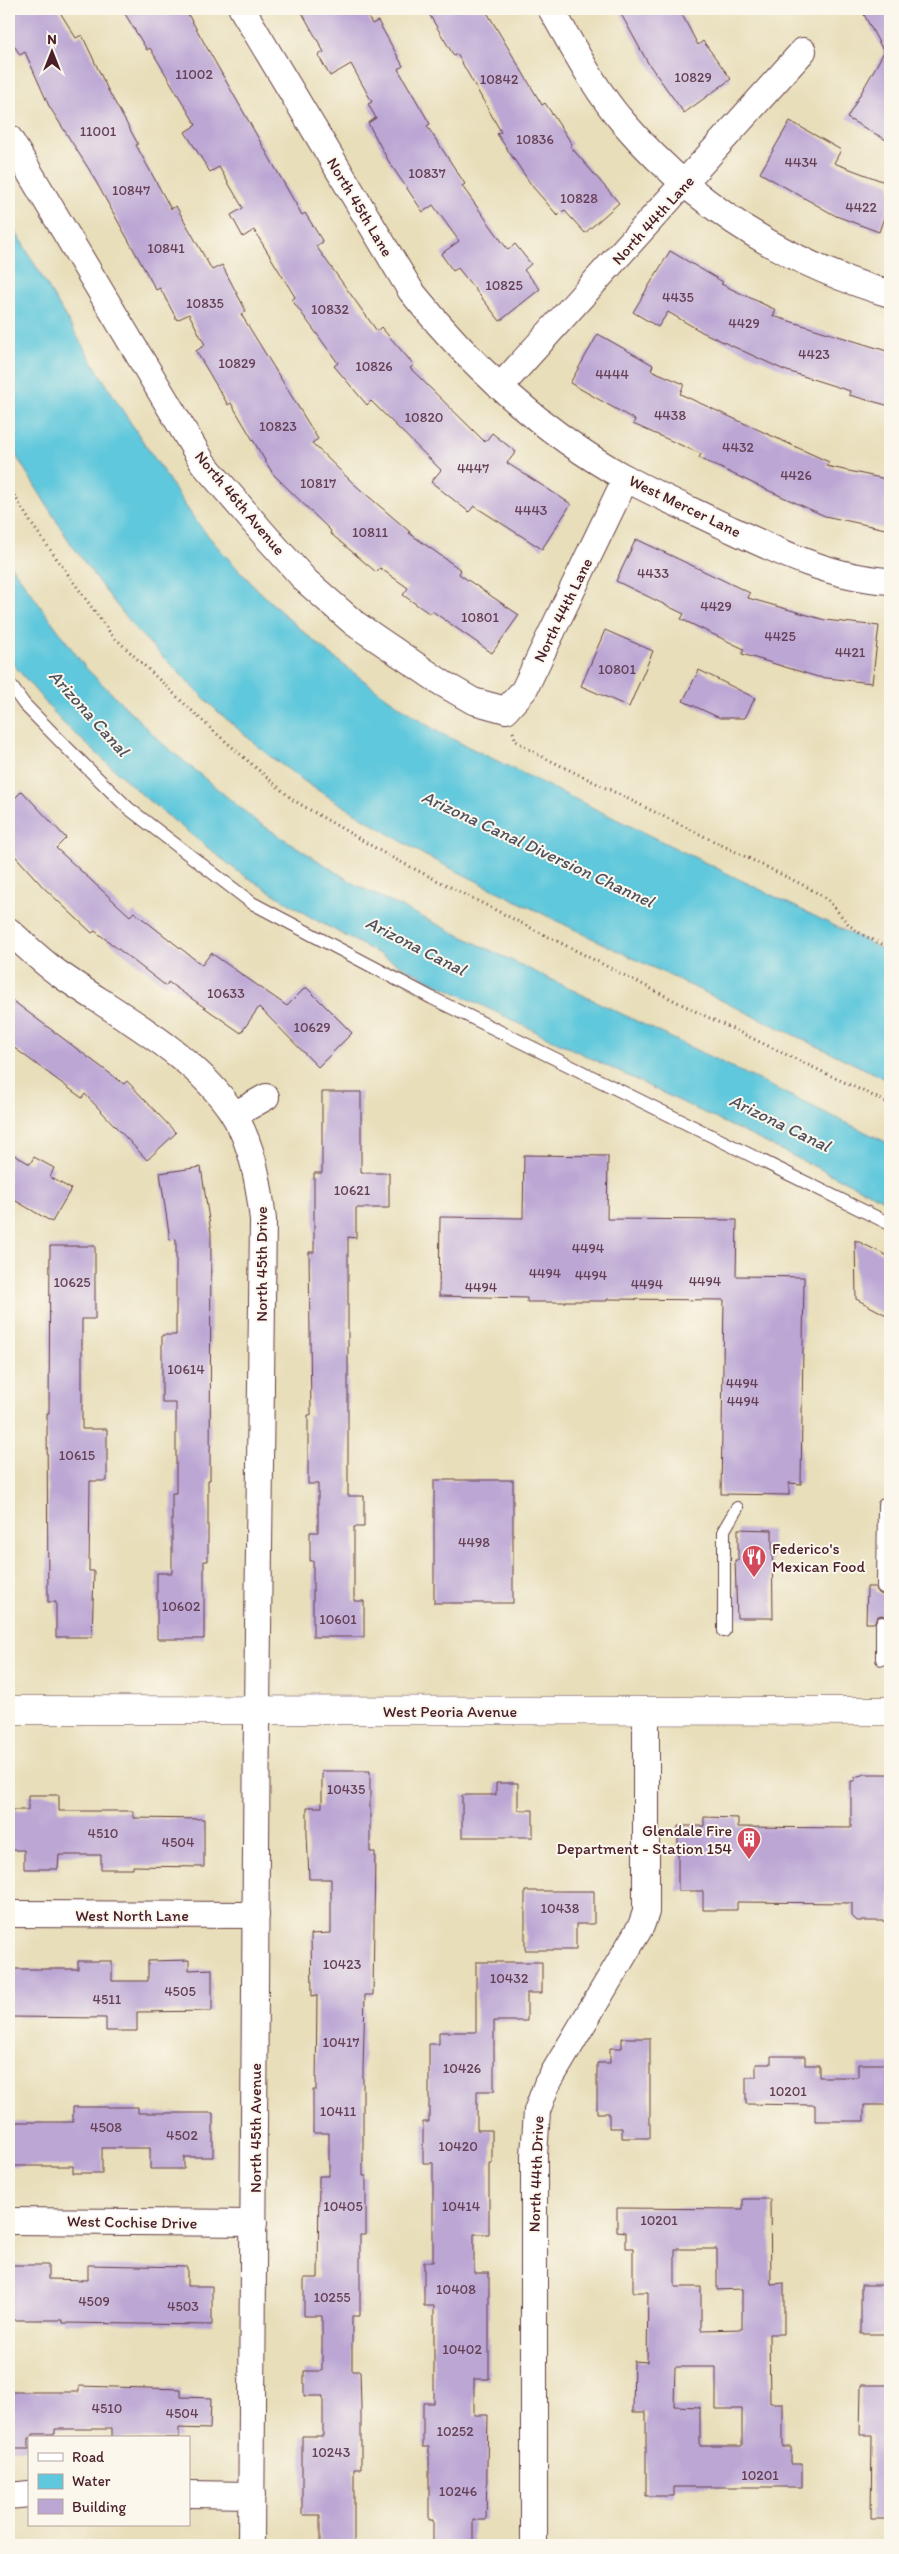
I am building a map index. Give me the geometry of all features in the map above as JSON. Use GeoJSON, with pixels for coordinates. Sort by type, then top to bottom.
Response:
{"type":"FeatureCollection","features":[{"type":"Feature","properties":{"kind":"main road","name":"West Peoria Avenue"},"geometry":{"type":"LineString","coordinates":[[9,1710],[890,1711]]}},
{"type":"Feature","properties":{"kind":"street","name":"North 45th Lane"},"geometry":{"type":"LineString","coordinates":[[242,9],[411,291],[443,331],[500,387]]}},
{"type":"Feature","properties":{"kind":"street"},"geometry":{"type":"LineString","coordinates":[[551,9],[621,120],[685,184],[727,217],[776,249],[852,283],[890,294]]}},
{"type":"Feature","properties":{"kind":"street","name":"North 44th Lane"},"geometry":{"type":"LineString","coordinates":[[500,387],[803,51]]}},
{"type":"Feature","properties":{"kind":"street","name":"North 46th Avenue"},"geometry":{"type":"LineString","coordinates":[[9,138],[203,463],[262,533],[306,581],[354,623],[442,684],[473,701],[506,710]]}},
{"type":"Feature","properties":{"kind":"street","name":"West Mercer Lane"},"geometry":{"type":"LineString","coordinates":[[500,387],[524,409],[572,445],[626,478],[792,557],[844,574],[890,581]]}},
{"type":"Feature","properties":{"kind":"street","name":"North 44th Lane"},"geometry":{"type":"LineString","coordinates":[[506,710],[524,690],[626,478]]}},
{"type":"Feature","properties":{"kind":"street","name":"North 45th Drive"},"geometry":{"type":"LineString","coordinates":[[9,931],[56,971],[186,1061],[206,1079],[234,1115],[250,1149],[259,1184],[263,1220],[257,1711]]}},
{"type":"Feature","properties":{"kind":"street"},"geometry":{"type":"LineString","coordinates":[[234,1115],[266,1097]]}},
{"type":"Feature","properties":{"kind":"street","name":"North 45th Avenue"},"geometry":{"type":"LineString","coordinates":[[252,2545],[257,1711]]}},
{"type":"Feature","properties":{"kind":"street","name":"North 44th Drive"},"geometry":{"type":"LineString","coordinates":[[534,2545],[534,2155],[537,2111],[547,2084],[641,1926],[646,1912],[646,1712]]}},
{"type":"Feature","properties":{"kind":"street","name":"West North Lane"},"geometry":{"type":"LineString","coordinates":[[9,1914],[256,1915]]}},
{"type":"Feature","properties":{"kind":"street","name":"West Cochise Drive"},"geometry":{"type":"LineString","coordinates":[[9,2221],[254,2223]]}},
{"type":"Feature","properties":{"kind":"street"},"geometry":{"type":"LineString","coordinates":[[9,2496],[28,2494]]}},
{"type":"Feature","properties":{"kind":"street"},"geometry":{"type":"LineString","coordinates":[[190,2494],[252,2494]]}},
{"type":"Feature","properties":{"kind":"lane"},"geometry":{"type":"LineString","coordinates":[[9,683],[31,710],[128,808],[252,903],[418,990],[890,1224]]}},
{"type":"Feature","properties":{"kind":"lane"},"geometry":{"type":"LineString","coordinates":[[883,1586],[884,1505]]}},
{"type":"Feature","properties":{"kind":"lane"},"geometry":{"type":"LineString","coordinates":[[724,1631],[724,1530],[737,1508]]}},
{"type":"Feature","properties":{"kind":"lane"},"geometry":{"type":"LineString","coordinates":[[882,1623],[882,1659]]}},
{"type":"Feature","properties":{"kind":"path"},"geometry":{"type":"LineString","coordinates":[[9,487],[30,523],[111,634],[209,727],[293,800],[389,856],[697,1012],[890,1104]]}},
{"type":"Feature","properties":{"kind":"path"},"geometry":{"type":"LineString","coordinates":[[506,710],[516,741],[537,754],[809,888],[828,900],[849,925],[861,934],[890,948]]}},
{"type":"Feature","properties":{"kind":"water","name":"Arizona Canal Diversion Channel"},"geometry":{"type":"Polygon","coordinates":[[[9,220],[102,377],[192,516],[229,560],[256,588],[284,615],[343,665],[438,732],[890,953],[890,1081],[614,949],[424,855],[311,786],[267,754],[216,710],[137,631],[103,588],[69,541],[9,444],[9,220]]]}},
{"type":"Feature","properties":{"kind":"water","name":"Arizona Canal"},"geometry":{"type":"Polygon","coordinates":[[[9,563],[85,667],[162,743],[256,821],[358,886],[890,1144],[890,1203],[415,973],[312,918],[236,870],[148,800],[61,721],[9,659],[9,563]]]}},
{"type":"Feature","properties":{"kind":"building"},"geometry":{"type":"Polygon","coordinates":[[[9,9],[58,9],[76,38],[82,35],[108,90],[138,144],[136,145],[171,209],[176,206],[212,270],[222,265],[246,311],[241,314],[318,439],[312,443],[409,533],[461,570],[459,574],[519,615],[492,653],[432,611],[430,614],[403,595],[408,588],[380,568],[376,572],[330,533],[331,531],[273,474],[231,403],[228,405],[196,351],[205,345],[189,314],[177,320],[160,288],[156,290],[90,171],[49,106],[25,52],[20,55],[9,37],[9,9]]]}},
{"type":"Feature","properties":{"kind":"building"},"geometry":{"type":"Polygon","coordinates":[[[122,9],[185,9],[302,215],[305,213],[323,242],[316,246],[377,331],[381,327],[414,365],[410,368],[485,442],[492,433],[516,452],[507,463],[571,504],[542,549],[474,506],[469,512],[431,482],[441,470],[371,401],[367,405],[334,366],[338,363],[292,300],[295,297],[254,230],[243,237],[231,215],[243,208],[219,167],[210,172],[185,132],[196,125],[150,48],[147,50],[122,9]]]}},
{"type":"Feature","properties":{"kind":"building"},"geometry":{"type":"Polygon","coordinates":[[[300,9],[364,9],[372,24],[378,21],[403,66],[398,69],[430,124],[427,126],[465,184],[462,186],[508,250],[515,244],[531,264],[524,270],[540,289],[500,321],[458,268],[453,271],[441,254],[459,241],[433,205],[423,212],[389,162],[368,123],[376,118],[368,104],[372,102],[351,64],[330,76],[318,55],[324,52],[300,9]]]}},
{"type":"Feature","properties":{"kind":"building"},"geometry":{"type":"Polygon","coordinates":[[[426,9],[485,9],[542,105],[545,103],[572,144],[570,146],[619,203],[585,233],[564,210],[558,216],[532,186],[497,134],[501,132],[457,54],[454,56],[426,9]]]}},
{"type":"Feature","properties":{"kind":"building"},"geometry":{"type":"Polygon","coordinates":[[[631,9],[679,9],[698,45],[703,41],[731,79],[684,113],[648,63],[621,14],[631,9]]]}},
{"type":"Feature","properties":{"kind":"building"},"geometry":{"type":"Polygon","coordinates":[[[861,9],[890,9],[890,142],[847,118],[884,52],[861,9]]]}},
{"type":"Feature","properties":{"kind":"building"},"geometry":{"type":"Polygon","coordinates":[[[790,121],[841,150],[834,163],[890,184],[890,200],[879,232],[836,216],[760,173],[790,121]]]}},
{"type":"Feature","properties":{"kind":"building"},"geometry":{"type":"Polygon","coordinates":[[[670,251],[723,282],[721,284],[776,310],[773,316],[890,352],[890,406],[849,395],[850,391],[784,370],[702,332],[668,312],[658,327],[633,312],[670,251]]]}},
{"type":"Feature","properties":{"kind":"building"},"geometry":{"type":"Polygon","coordinates":[[[598,334],[653,365],[651,370],[684,384],[680,394],[829,462],[826,466],[890,480],[890,530],[825,516],[763,488],[699,458],[701,454],[633,424],[635,420],[570,383],[598,334]]]}},
{"type":"Feature","properties":{"kind":"building"},"geometry":{"type":"Polygon","coordinates":[[[636,539],[750,593],[748,598],[825,620],[879,626],[872,683],[818,677],[742,654],[744,649],[681,619],[684,614],[616,581],[636,539]]]}},
{"type":"Feature","properties":{"kind":"building"},"geometry":{"type":"Polygon","coordinates":[[[605,630],[653,651],[629,707],[581,686],[605,630]]]}},
{"type":"Feature","properties":{"kind":"building"},"geometry":{"type":"Polygon","coordinates":[[[699,670],[755,698],[745,718],[720,718],[683,701],[699,670]]]}},
{"type":"Feature","properties":{"kind":"building"},"geometry":{"type":"Polygon","coordinates":[[[22,791],[66,838],[56,848],[130,916],[134,912],[202,965],[211,953],[287,1006],[306,987],[352,1033],[318,1067],[259,1007],[241,1033],[168,982],[166,986],[95,931],[92,933],[43,887],[9,849],[9,804],[22,791]]]}},
{"type":"Feature","properties":{"kind":"building"},"geometry":{"type":"Polygon","coordinates":[[[9,998],[124,1084],[127,1081],[176,1133],[147,1160],[85,1094],[82,1098],[9,1044],[9,998]]]}},
{"type":"Feature","properties":{"kind":"building"},"geometry":{"type":"Polygon","coordinates":[[[322,1092],[361,1092],[361,1173],[389,1173],[389,1208],[356,1208],[356,1238],[348,1237],[348,1496],[364,1496],[364,1527],[354,1527],[354,1601],[364,1601],[364,1637],[313,1637],[313,1561],[310,1561],[310,1532],[318,1532],[318,1484],[308,1484],[308,1415],[311,1415],[309,1252],[314,1252],[314,1173],[322,1173],[322,1092]]]}},
{"type":"Feature","properties":{"kind":"building"},"geometry":{"type":"Polygon","coordinates":[[[9,1152],[30,1164],[34,1157],[54,1168],[50,1177],[71,1189],[52,1222],[9,1197],[9,1152]]]}},
{"type":"Feature","properties":{"kind":"building"},"geometry":{"type":"Polygon","coordinates":[[[524,1155],[608,1156],[607,1219],[737,1220],[736,1276],[804,1277],[801,1484],[789,1483],[789,1495],[721,1494],[724,1300],[607,1299],[607,1301],[527,1302],[527,1298],[439,1296],[440,1217],[523,1218],[524,1155]]]}},
{"type":"Feature","properties":{"kind":"building"},"geometry":{"type":"Polygon","coordinates":[[[201,1167],[211,1233],[210,1480],[208,1480],[208,1561],[204,1561],[204,1639],[157,1639],[157,1573],[172,1573],[172,1493],[176,1493],[176,1403],[162,1403],[162,1335],[176,1335],[176,1239],[170,1240],[160,1173],[201,1167]]]}},
{"type":"Feature","properties":{"kind":"building"},"geometry":{"type":"Polygon","coordinates":[[[855,1240],[890,1257],[890,1317],[856,1299],[855,1240]]]}},
{"type":"Feature","properties":{"kind":"building"},"geometry":{"type":"Polygon","coordinates":[[[50,1246],[95,1246],[95,1319],[82,1319],[82,1429],[107,1429],[107,1481],[90,1481],[89,1571],[94,1571],[92,1637],[56,1637],[56,1602],[48,1602],[47,1413],[49,1413],[50,1246]]]}},
{"type":"Feature","properties":{"kind":"building"},"geometry":{"type":"Polygon","coordinates":[[[434,1480],[513,1480],[513,1603],[434,1603],[434,1480]]]}},
{"type":"Feature","properties":{"kind":"building","name":"Federico's Mexican Food"},"geometry":{"type":"Polygon","coordinates":[[[738,1529],[772,1530],[773,1618],[737,1618],[735,1560],[738,1560],[738,1529]]]}},
{"type":"Feature","properties":{"kind":"building"},"geometry":{"type":"Polygon","coordinates":[[[867,1587],[875,1587],[876,1591],[882,1595],[890,1590],[890,1624],[889,1619],[882,1615],[878,1616],[874,1623],[866,1623],[867,1587]]]}},
{"type":"Feature","properties":{"kind":"building"},"geometry":{"type":"Polygon","coordinates":[[[322,1771],[370,1771],[370,1852],[375,1852],[373,1995],[365,1995],[363,2070],[363,2176],[366,2176],[366,2235],[360,2235],[360,2316],[352,2316],[352,2371],[360,2371],[361,2407],[361,2469],[354,2469],[354,2545],[320,2545],[320,2515],[302,2515],[302,2436],[323,2436],[323,2396],[304,2396],[304,2371],[322,2371],[322,2316],[304,2316],[304,2278],[318,2278],[319,2176],[329,2176],[329,2133],[313,2133],[313,2090],[316,2090],[317,1995],[312,1996],[311,1934],[331,1933],[331,1879],[309,1879],[307,1834],[307,1807],[322,1807],[322,1771]]]}},
{"type":"Feature","properties":{"kind":"building"},"geometry":{"type":"Polygon","coordinates":[[[865,1774],[890,1774],[890,1921],[857,1921],[852,1916],[852,1903],[737,1902],[737,1910],[703,1910],[703,1891],[678,1891],[678,1826],[704,1826],[704,1817],[738,1818],[738,1827],[851,1828],[851,1781],[855,1781],[855,1777],[865,1774]]]}},
{"type":"Feature","properties":{"kind":"building"},"geometry":{"type":"Polygon","coordinates":[[[496,1783],[518,1783],[518,1810],[533,1810],[533,1837],[462,1837],[462,1795],[496,1795],[496,1783]]]}},
{"type":"Feature","properties":{"kind":"building"},"geometry":{"type":"Polygon","coordinates":[[[28,1795],[59,1795],[59,1811],[133,1811],[133,1818],[204,1819],[204,1867],[133,1866],[133,1869],[101,1869],[101,1855],[59,1855],[58,1869],[24,1869],[24,1850],[9,1850],[9,1810],[28,1810],[28,1795]]]}},
{"type":"Feature","properties":{"kind":"building"},"geometry":{"type":"Polygon","coordinates":[[[525,1891],[594,1891],[594,1924],[576,1924],[576,1950],[525,1950],[525,1891]]]}},
{"type":"Feature","properties":{"kind":"building"},"geometry":{"type":"Polygon","coordinates":[[[189,1960],[189,1970],[212,1969],[212,2011],[137,2012],[137,2031],[106,2031],[106,2018],[9,2017],[9,1969],[78,1969],[78,1961],[112,1961],[112,1981],[148,1981],[148,1961],[189,1960]]]}},
{"type":"Feature","properties":{"kind":"building"},"geometry":{"type":"Polygon","coordinates":[[[476,1962],[542,1962],[542,1993],[527,1993],[527,2021],[494,2021],[494,2091],[477,2091],[477,2130],[492,2130],[492,2163],[489,2163],[489,2234],[474,2234],[474,2273],[489,2273],[489,2379],[474,2379],[474,2415],[488,2415],[486,2520],[473,2520],[473,2545],[433,2545],[433,2520],[429,2520],[429,2447],[423,2447],[423,2403],[434,2403],[434,2306],[424,2306],[424,2262],[433,2262],[433,2163],[423,2163],[423,2122],[429,2122],[429,2044],[439,2044],[439,2032],[476,2032],[476,1962]]]}},
{"type":"Feature","properties":{"kind":"building"},"geometry":{"type":"Polygon","coordinates":[[[622,2038],[650,2038],[650,2138],[622,2138],[622,2128],[609,2128],[609,2113],[597,2113],[597,2063],[610,2063],[610,2048],[622,2048],[622,2038]]]}},
{"type":"Feature","properties":{"kind":"building"},"geometry":{"type":"Polygon","coordinates":[[[771,2056],[805,2056],[805,2065],[819,2065],[819,2077],[858,2077],[858,2064],[890,2064],[890,2105],[864,2105],[864,2121],[815,2121],[815,2105],[746,2104],[746,2077],[756,2077],[756,2064],[771,2064],[771,2056]]]}},
{"type":"Feature","properties":{"kind":"building"},"geometry":{"type":"Polygon","coordinates":[[[73,2107],[138,2107],[138,2113],[213,2113],[213,2157],[184,2157],[184,2169],[150,2169],[150,2148],[102,2148],[102,2173],[73,2173],[73,2166],[9,2166],[9,2122],[73,2122],[73,2107]]]}},
{"type":"Feature","properties":{"kind":"building"},"geometry":{"type":"Polygon","coordinates":[[[743,2199],[770,2199],[771,2284],[784,2283],[784,2334],[769,2334],[770,2403],[783,2403],[783,2447],[791,2447],[791,2464],[802,2464],[802,2487],[674,2487],[674,2496],[646,2496],[646,2412],[633,2412],[634,2361],[647,2362],[648,2292],[633,2292],[633,2248],[626,2248],[626,2232],[617,2231],[617,2208],[743,2209],[743,2199]],[[675,2249],[675,2287],[701,2287],[701,2330],[742,2329],[742,2289],[717,2290],[717,2249],[675,2249]],[[675,2367],[674,2406],[700,2407],[700,2446],[742,2446],[742,2409],[716,2409],[716,2367],[675,2367]]]}},
{"type":"Feature","properties":{"kind":"building"},"geometry":{"type":"Polygon","coordinates":[[[9,2265],[48,2265],[48,2279],[88,2280],[88,2265],[187,2267],[187,2286],[212,2286],[212,2325],[63,2323],[63,2320],[9,2320],[9,2265]]]}},
{"type":"Feature","properties":{"kind":"building"},"geometry":{"type":"Polygon","coordinates":[[[861,2285],[890,2285],[890,2334],[861,2334],[861,2285]]]}},
{"type":"Feature","properties":{"kind":"building"},"geometry":{"type":"Polygon","coordinates":[[[861,2385],[890,2385],[890,2519],[871,2519],[872,2435],[860,2435],[861,2385]]]}},
{"type":"Feature","properties":{"kind":"building"},"geometry":{"type":"Polygon","coordinates":[[[79,2386],[181,2389],[181,2397],[211,2398],[210,2429],[179,2428],[179,2436],[112,2436],[112,2429],[55,2429],[55,2434],[33,2434],[33,2436],[28,2436],[28,2449],[9,2449],[9,2392],[79,2392],[79,2386]]]}},
{"type":"Feature","properties":{"kind":"place","name":"Federico's Mexican Food"},"geometry":{"type":"Point","coordinates":[754,1578]}},
{"type":"Feature","properties":{"kind":"place","name":"Glendale Fire Department - Station 154"},"geometry":{"type":"Point","coordinates":[749,1860]}}]}
